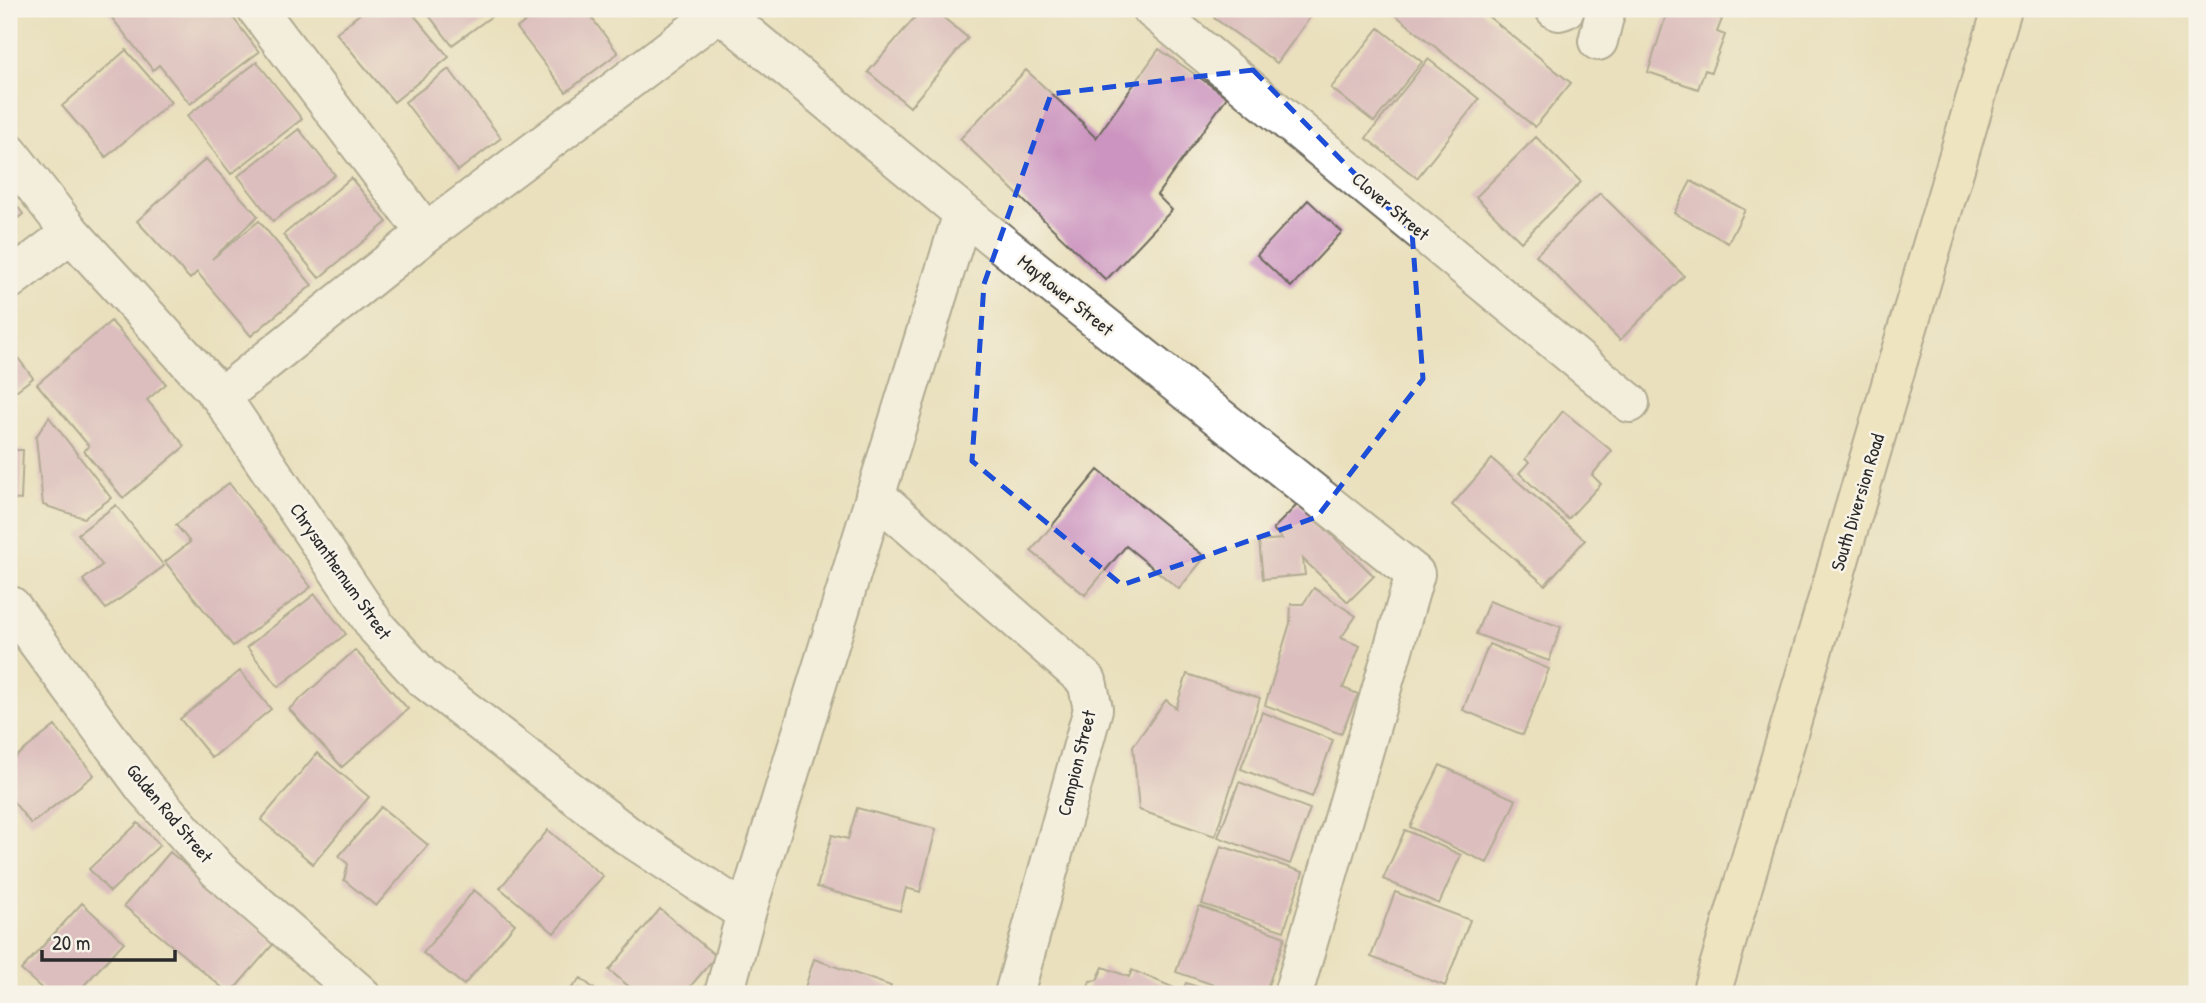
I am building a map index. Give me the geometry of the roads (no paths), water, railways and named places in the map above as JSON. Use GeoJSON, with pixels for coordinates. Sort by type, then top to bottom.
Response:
{"type":"FeatureCollection","features":[{"type":"Feature","properties":{"kind":"main road","name":"South Diversion Road"},"geometry":{"type":"LineString","coordinates":[[1711,994],[2002,9]]}},
{"type":"Feature","properties":{"kind":"street","name":"Clover Street"},"geometry":{"type":"LineString","coordinates":[[1153,9],[1630,403]]}},
{"type":"Feature","properties":{"kind":"street"},"geometry":{"type":"LineString","coordinates":[[1555,9],[1565,9]]}},
{"type":"Feature","properties":{"kind":"street"},"geometry":{"type":"LineString","coordinates":[[221,397],[426,233],[722,10]]}},
{"type":"Feature","properties":{"kind":"street","name":"Mayflower Street"},"geometry":{"type":"LineString","coordinates":[[722,10],[963,213],[1415,574],[1293,994]]}},
{"type":"Feature","properties":{"kind":"street"},"geometry":{"type":"LineString","coordinates":[[265,12],[426,233]]}},
{"type":"Feature","properties":{"kind":"street","name":"Chrysanthemum Street"},"geometry":{"type":"LineString","coordinates":[[9,153],[71,233],[221,397],[377,628],[422,677],[626,835],[746,913]]}},
{"type":"Feature","properties":{"kind":"street"},"geometry":{"type":"LineString","coordinates":[[724,994],[746,913],[963,213]]}},
{"type":"Feature","properties":{"kind":"street"},"geometry":{"type":"LineString","coordinates":[[9,280],[71,233]]}},
{"type":"Feature","properties":{"kind":"street","name":"Campion Street"},"geometry":{"type":"LineString","coordinates":[[875,495],[1087,681],[1093,709],[1014,994]]}},
{"type":"Feature","properties":{"kind":"street","name":"Golden Rod Street"},"geometry":{"type":"LineString","coordinates":[[9,608],[11,607],[145,788],[218,870],[360,994]]}}]}
